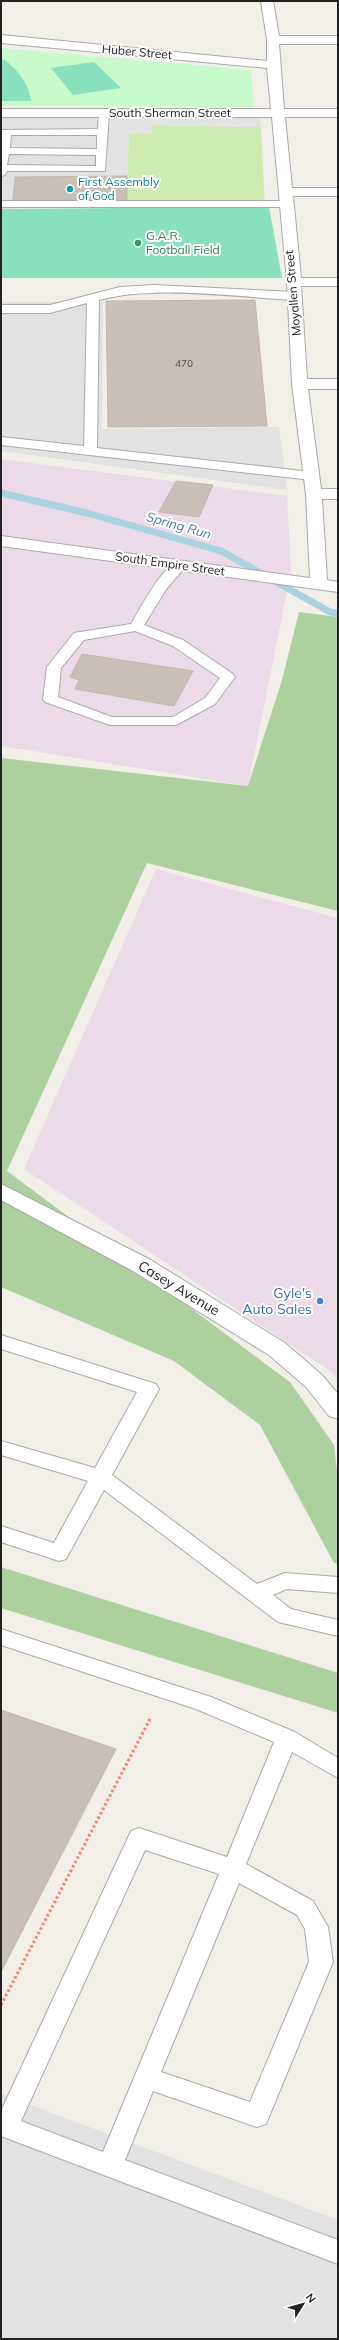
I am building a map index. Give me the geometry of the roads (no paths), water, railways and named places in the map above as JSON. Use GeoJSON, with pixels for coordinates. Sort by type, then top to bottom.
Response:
{"type":"FeatureCollection","features":[{"type":"Feature","properties":{"kind":"street","name":"Moyallen Street"},"geometry":{"type":"LineString","coordinates":[[268,1],[273,40],[273,65],[294,289],[300,384],[314,494],[319,584]]}},
{"type":"Feature","properties":{"kind":"street","name":"Huber Street"},"geometry":{"type":"LineString","coordinates":[[1,39],[273,65]]}},
{"type":"Feature","properties":{"kind":"street"},"geometry":{"type":"LineString","coordinates":[[273,40],[338,40]]}},
{"type":"Feature","properties":{"kind":"street","name":"South Sherman Street"},"geometry":{"type":"LineString","coordinates":[[1,113],[338,113]]}},
{"type":"Feature","properties":{"kind":"street"},"geometry":{"type":"LineString","coordinates":[[285,198],[338,192]]}},
{"type":"Feature","properties":{"kind":"street"},"geometry":{"type":"LineString","coordinates":[[294,289],[338,282]]}},
{"type":"Feature","properties":{"kind":"street"},"geometry":{"type":"LineString","coordinates":[[300,384],[338,384]]}},
{"type":"Feature","properties":{"kind":"street"},"geometry":{"type":"LineString","coordinates":[[314,494],[338,494]]}},
{"type":"Feature","properties":{"kind":"street","name":"South Empire Street"},"geometry":{"type":"LineString","coordinates":[[1,541],[338,587]]}},
{"type":"Feature","properties":{"kind":"street","name":"Casey Avenue"},"geometry":{"type":"LineString","coordinates":[[1,1191],[141,1266],[277,1349],[314,1381],[338,1410]]}},
{"type":"Feature","properties":{"kind":"lane"},"geometry":{"type":"LineString","coordinates":[[103,132],[3,132],[1,171],[101,169],[102,152],[104,113]]}},
{"type":"Feature","properties":{"kind":"lane"},"geometry":{"type":"LineString","coordinates":[[2,151],[102,152]]}},
{"type":"Feature","properties":{"kind":"lane"},"geometry":{"type":"LineString","coordinates":[[1,204],[285,198]]}},
{"type":"Feature","properties":{"kind":"lane"},"geometry":{"type":"LineString","coordinates":[[1,310],[50,309],[120,291],[154,288],[294,289]]}},
{"type":"Feature","properties":{"kind":"lane"},"geometry":{"type":"LineString","coordinates":[[90,451],[94,298]]}},
{"type":"Feature","properties":{"kind":"lane"},"geometry":{"type":"LineString","coordinates":[[1,442],[312,476]]}},
{"type":"Feature","properties":{"kind":"lane"},"geometry":{"type":"LineString","coordinates":[[136,627],[178,643],[228,677],[210,701],[176,721],[110,721],[50,699],[54,667],[79,636],[136,627],[161,586],[180,565]]}},
{"type":"Feature","properties":{"kind":"lane"},"geometry":{"type":"LineString","coordinates":[[1,1342],[149,1389],[102,1478],[59,1553],[1,1534]]}},
{"type":"Feature","properties":{"kind":"lane"},"geometry":{"type":"LineString","coordinates":[[1,1448],[102,1478],[286,1616],[338,1628]]}},
{"type":"Feature","properties":{"kind":"lane"},"geometry":{"type":"LineString","coordinates":[[257,1593],[285,1581],[338,1585]]}},
{"type":"Feature","properties":{"kind":"lane"},"geometry":{"type":"LineString","coordinates":[[1,1637],[203,1703],[287,1738],[338,1769]]}},
{"type":"Feature","properties":{"kind":"lane"},"geometry":{"type":"LineString","coordinates":[[110,2166],[287,1738]]}},
{"type":"Feature","properties":{"kind":"lane"},"geometry":{"type":"LineString","coordinates":[[146,2078],[257,2116],[321,1962],[316,1927],[305,1908],[232,1868],[139,1838],[4,2126],[338,2252]]}},
{"type":"Feature","properties":{"kind":"waterway","name":"Spring Run"},"geometry":{"type":"LineString","coordinates":[[1,493],[87,513],[221,551],[330,612],[338,613]]}},
{"type":"Feature","properties":{"kind":"place","name":"First Assembly of God"},"geometry":{"type":"Point","coordinates":[70,189]}},
{"type":"Feature","properties":{"kind":"place","name":"G.A.R. Football Field"},"geometry":{"type":"Point","coordinates":[138,243]}},
{"type":"Feature","properties":{"kind":"place","name":"Gyle's Auto Sales"},"geometry":{"type":"Point","coordinates":[320,1301]}}]}
